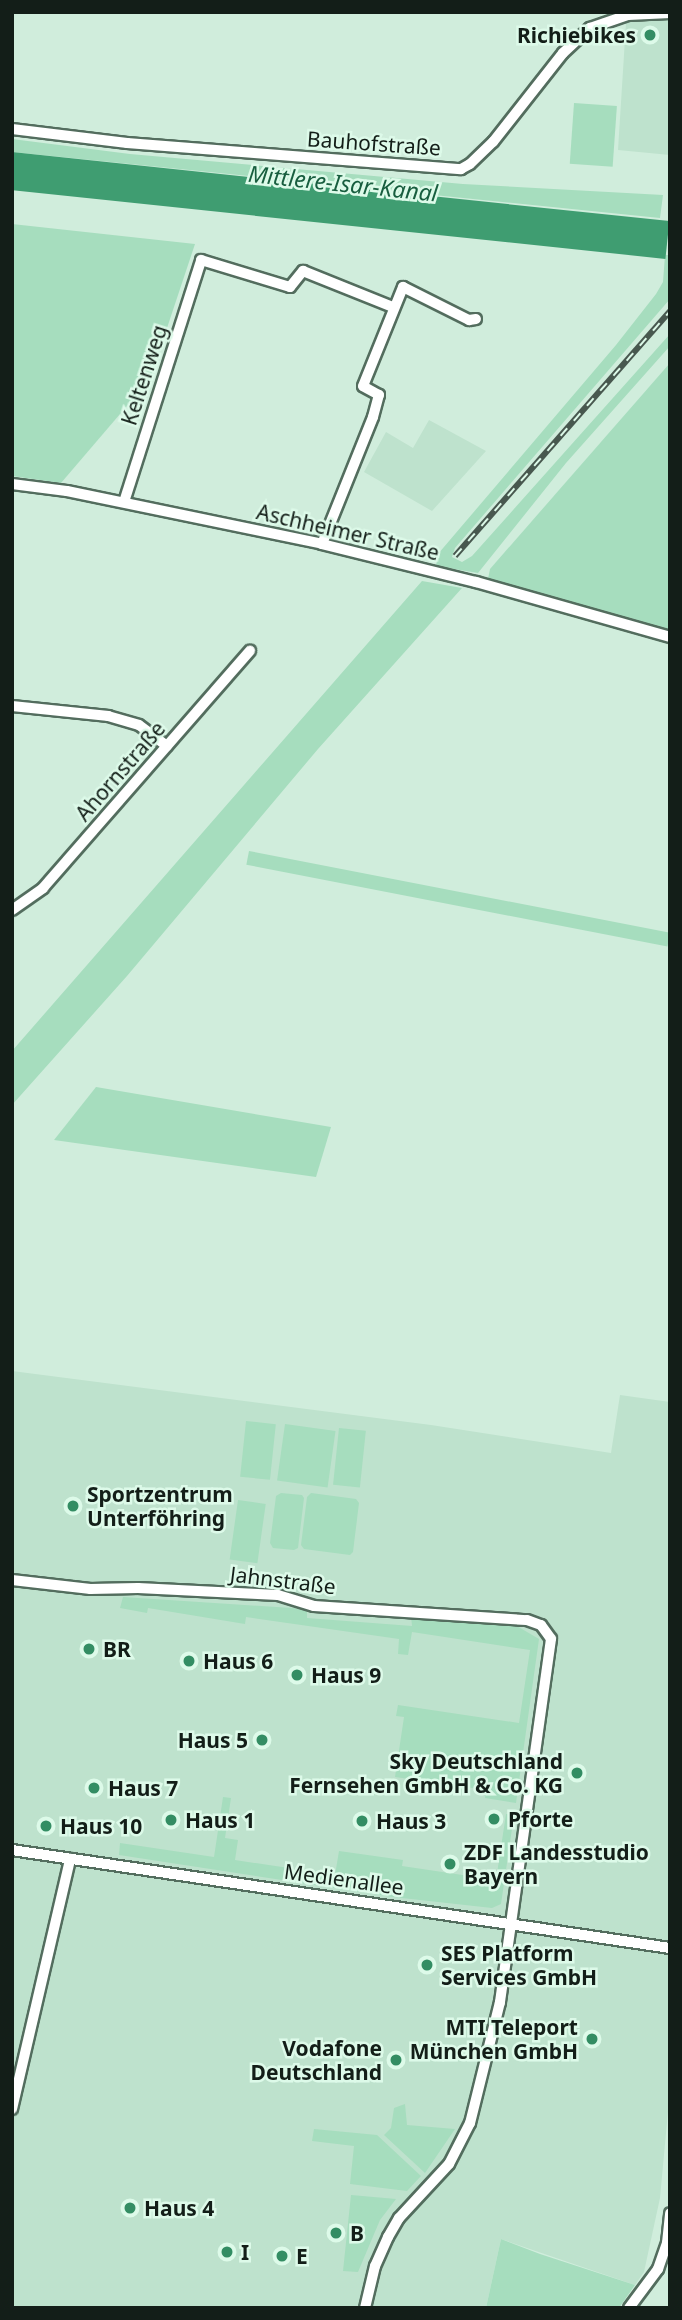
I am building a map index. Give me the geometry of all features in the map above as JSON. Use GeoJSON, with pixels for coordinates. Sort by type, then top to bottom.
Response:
{"type":"FeatureCollection","features":[{"type":"Feature","properties":{"kind":"street","name":"Bauhofstraße"},"geometry":{"type":"LineString","coordinates":[[12,130],[127,143],[461,169],[493,142],[563,53],[590,29],[628,15],[670,13]]}},
{"type":"Feature","properties":{"kind":"street","name":"Keltenweg"},"geometry":{"type":"LineString","coordinates":[[124,502],[201,260],[290,286],[303,271],[393,307]]}},
{"type":"Feature","properties":{"kind":"street"},"geometry":{"type":"LineString","coordinates":[[322,544],[373,418],[379,395],[363,387],[403,287],[468,320],[476,319]]}},
{"type":"Feature","properties":{"kind":"street","name":"Aschheimer Straße"},"geometry":{"type":"LineString","coordinates":[[12,484],[124,502],[322,544],[476,582],[670,637]]}},
{"type":"Feature","properties":{"kind":"street","name":"Ahornstraße"},"geometry":{"type":"LineString","coordinates":[[12,910],[43,888],[250,651]]}},
{"type":"Feature","properties":{"kind":"street"},"geometry":{"type":"LineString","coordinates":[[12,706],[108,716],[139,725],[167,746]]}},
{"type":"Feature","properties":{"kind":"street","name":"Jahnstraße"},"geometry":{"type":"LineString","coordinates":[[12,1580],[90,1589],[138,1588],[278,1595],[314,1606],[527,1620],[546,1630],[551,1649],[512,1924]]}},
{"type":"Feature","properties":{"kind":"street","name":"Medienallee"},"geometry":{"type":"LineString","coordinates":[[12,1850],[670,1948]]}},
{"type":"Feature","properties":{"kind":"street"},"geometry":{"type":"LineString","coordinates":[[12,2109],[70,1859]]}},
{"type":"Feature","properties":{"kind":"street"},"geometry":{"type":"LineString","coordinates":[[365,2308],[375,2266],[388,2237],[399,2218],[449,2164],[468,2128],[494,2034],[512,1924]]}},
{"type":"Feature","properties":{"kind":"street"},"geometry":{"type":"LineString","coordinates":[[629,2308],[658,2269],[667,2243],[670,2213]]}},
{"type":"Feature","properties":{"kind":"shaded area"},"geometry":{"type":"Polygon","coordinates":[[[615,12],[670,12],[670,155],[618,150],[626,23],[615,12]]]}},
{"type":"Feature","properties":{"kind":"shaded area"},"geometry":{"type":"Polygon","coordinates":[[[574,103],[617,106],[613,167],[570,164],[574,103]]]}},
{"type":"Feature","properties":{"kind":"shaded area"},"geometry":{"type":"Polygon","coordinates":[[[12,139],[130,154],[463,184],[663,195],[660,218],[12,152],[12,139]]]}},
{"type":"Feature","properties":{"kind":"shaded area"},"geometry":{"type":"Polygon","coordinates":[[[12,152],[669,221],[665,259],[12,190],[12,152]]]}},
{"type":"Feature","properties":{"kind":"shaded area"},"geometry":{"type":"Polygon","coordinates":[[[12,224],[195,244],[150,379],[61,483],[12,476],[12,224]]]}},
{"type":"Feature","properties":{"kind":"shaded area"},"geometry":{"type":"Polygon","coordinates":[[[665,255],[670,255],[670,299],[455,548],[452,557],[462,562],[472,556],[670,334],[670,346],[566,463],[478,573],[436,566],[438,554],[616,345],[656,294],[663,282],[665,255]]]}},
{"type":"Feature","properties":{"kind":"shaded area"},"geometry":{"type":"Polygon","coordinates":[[[670,363],[670,631],[488,579],[490,569],[670,363]]]}},
{"type":"Feature","properties":{"kind":"shaded area"},"geometry":{"type":"Polygon","coordinates":[[[429,420],[486,451],[432,511],[364,472],[386,432],[413,448],[429,420]]]}},
{"type":"Feature","properties":{"kind":"shaded area"},"geometry":{"type":"Polygon","coordinates":[[[422,581],[462,588],[318,749],[127,976],[12,1105],[12,1051],[422,581]]]}},
{"type":"Feature","properties":{"kind":"shaded area"},"geometry":{"type":"Polygon","coordinates":[[[249,851],[670,933],[667,947],[246,865],[249,851]]]}},
{"type":"Feature","properties":{"kind":"shaded area"},"geometry":{"type":"Polygon","coordinates":[[[96,1087],[331,1127],[316,1177],[54,1140],[96,1087]]]}},
{"type":"Feature","properties":{"kind":"shaded area"},"geometry":{"type":"Polygon","coordinates":[[[12,1371],[431,1425],[611,1453],[620,1395],[670,1402],[670,2090],[660,2198],[644,2272],[635,2285],[501,2239],[486,2308],[12,2308],[12,1371]]]}},
{"type":"Feature","properties":{"kind":"shaded area"},"geometry":{"type":"Polygon","coordinates":[[[246,1421],[276,1424],[270,1480],[240,1477],[246,1421]]]}},
{"type":"Feature","properties":{"kind":"shaded area"},"geometry":{"type":"Polygon","coordinates":[[[285,1424],[336,1431],[328,1488],[277,1480],[285,1424]]]}},
{"type":"Feature","properties":{"kind":"shaded area"},"geometry":{"type":"Polygon","coordinates":[[[339,1428],[366,1431],[360,1488],[333,1485],[339,1428]]]}},
{"type":"Feature","properties":{"kind":"shaded area"},"geometry":{"type":"Polygon","coordinates":[[[281,1493],[302,1495],[304,1498],[298,1548],[294,1550],[273,1548],[270,1543],[276,1496],[281,1493]]]}},
{"type":"Feature","properties":{"kind":"shaded area"},"geometry":{"type":"Polygon","coordinates":[[[311,1493],[356,1499],[359,1503],[353,1552],[350,1555],[304,1549],[301,1545],[307,1497],[311,1493]]]}},
{"type":"Feature","properties":{"kind":"shaded area"},"geometry":{"type":"Polygon","coordinates":[[[238,1500],[266,1504],[257,1563],[230,1559],[238,1500]]]}},
{"type":"Feature","properties":{"kind":"shaded area"},"geometry":{"type":"Polygon","coordinates":[[[123,1597],[307,1609],[307,1618],[412,1626],[411,1616],[510,1622],[539,1639],[516,1803],[485,1798],[486,1790],[395,1777],[404,1717],[396,1716],[398,1705],[519,1723],[530,1650],[412,1632],[408,1655],[398,1654],[399,1639],[246,1617],[245,1624],[148,1608],[147,1613],[120,1608],[123,1597]]]}},
{"type":"Feature","properties":{"kind":"shaded area"},"geometry":{"type":"Polygon","coordinates":[[[223,1797],[231,1798],[225,1838],[238,1840],[235,1860],[335,1875],[339,1851],[403,1860],[402,1866],[496,1880],[506,1814],[514,1815],[501,1904],[492,1908],[393,1897],[119,1855],[120,1843],[214,1857],[223,1797]]]}},
{"type":"Feature","properties":{"kind":"shaded area"},"geometry":{"type":"Polygon","coordinates":[[[405,2104],[407,2125],[455,2129],[425,2173],[384,2135],[391,2128],[394,2108],[405,2104]]]}},
{"type":"Feature","properties":{"kind":"shaded area"},"geometry":{"type":"Polygon","coordinates":[[[314,2129],[377,2135],[421,2176],[407,2191],[350,2184],[354,2146],[312,2141],[314,2129]]]}},
{"type":"Feature","properties":{"kind":"shaded area"},"geometry":{"type":"Polygon","coordinates":[[[351,2195],[396,2199],[380,2220],[358,2272],[343,2271],[351,2195]]]}},
{"type":"Feature","properties":{"kind":"shaded area"},"geometry":{"type":"Polygon","coordinates":[[[501,2239],[635,2285],[619,2308],[486,2308],[501,2239]]]}},
{"type":"Feature","properties":{"kind":"railway"},"geometry":{"type":"LineString","coordinates":[[455,556],[670,311]]}},
{"type":"Feature","properties":{"kind":"place","name":"Richiebikes"},"geometry":{"type":"Point","coordinates":[650,35]}},
{"type":"Feature","properties":{"kind":"place","name":"Sportzentrum Unterföhring"},"geometry":{"type":"Point","coordinates":[73,1506]}},
{"type":"Feature","properties":{"kind":"place","name":"BR"},"geometry":{"type":"Point","coordinates":[89,1649]}},
{"type":"Feature","properties":{"kind":"place","name":"Haus 6"},"geometry":{"type":"Point","coordinates":[189,1661]}},
{"type":"Feature","properties":{"kind":"place","name":"Haus 9"},"geometry":{"type":"Point","coordinates":[297,1675]}},
{"type":"Feature","properties":{"kind":"place","name":"Haus 5"},"geometry":{"type":"Point","coordinates":[262,1740]}},
{"type":"Feature","properties":{"kind":"place","name":"Sky Deutschland Fernsehen GmbH & Co. KG"},"geometry":{"type":"Point","coordinates":[577,1773]}},
{"type":"Feature","properties":{"kind":"place","name":"Haus 7"},"geometry":{"type":"Point","coordinates":[94,1788]}},
{"type":"Feature","properties":{"kind":"place","name":"Pforte"},"geometry":{"type":"Point","coordinates":[494,1819]}},
{"type":"Feature","properties":{"kind":"place","name":"Haus 1"},"geometry":{"type":"Point","coordinates":[171,1820]}},
{"type":"Feature","properties":{"kind":"place","name":"Haus 3"},"geometry":{"type":"Point","coordinates":[362,1821]}},
{"type":"Feature","properties":{"kind":"place","name":"Haus 10"},"geometry":{"type":"Point","coordinates":[46,1826]}},
{"type":"Feature","properties":{"kind":"place","name":"ZDF Landesstudio Bayern"},"geometry":{"type":"Point","coordinates":[450,1864]}},
{"type":"Feature","properties":{"kind":"place","name":"SES Platform Services GmbH"},"geometry":{"type":"Point","coordinates":[427,1965]}},
{"type":"Feature","properties":{"kind":"place","name":"MTI Teleport München GmbH"},"geometry":{"type":"Point","coordinates":[592,2039]}},
{"type":"Feature","properties":{"kind":"place","name":"Vodafone Deutschland"},"geometry":{"type":"Point","coordinates":[396,2060]}},
{"type":"Feature","properties":{"kind":"place","name":"Haus 4"},"geometry":{"type":"Point","coordinates":[130,2208]}},
{"type":"Feature","properties":{"kind":"place","name":"B"},"geometry":{"type":"Point","coordinates":[336,2233]}},
{"type":"Feature","properties":{"kind":"place","name":"I"},"geometry":{"type":"Point","coordinates":[227,2252]}},
{"type":"Feature","properties":{"kind":"place","name":"E"},"geometry":{"type":"Point","coordinates":[282,2256]}},
{"type":"Feature","properties":{"kind":"water label","name":"Mittlere-Isar-Kanal"},"geometry":{"type":"Point","coordinates":[343,183]}}]}
